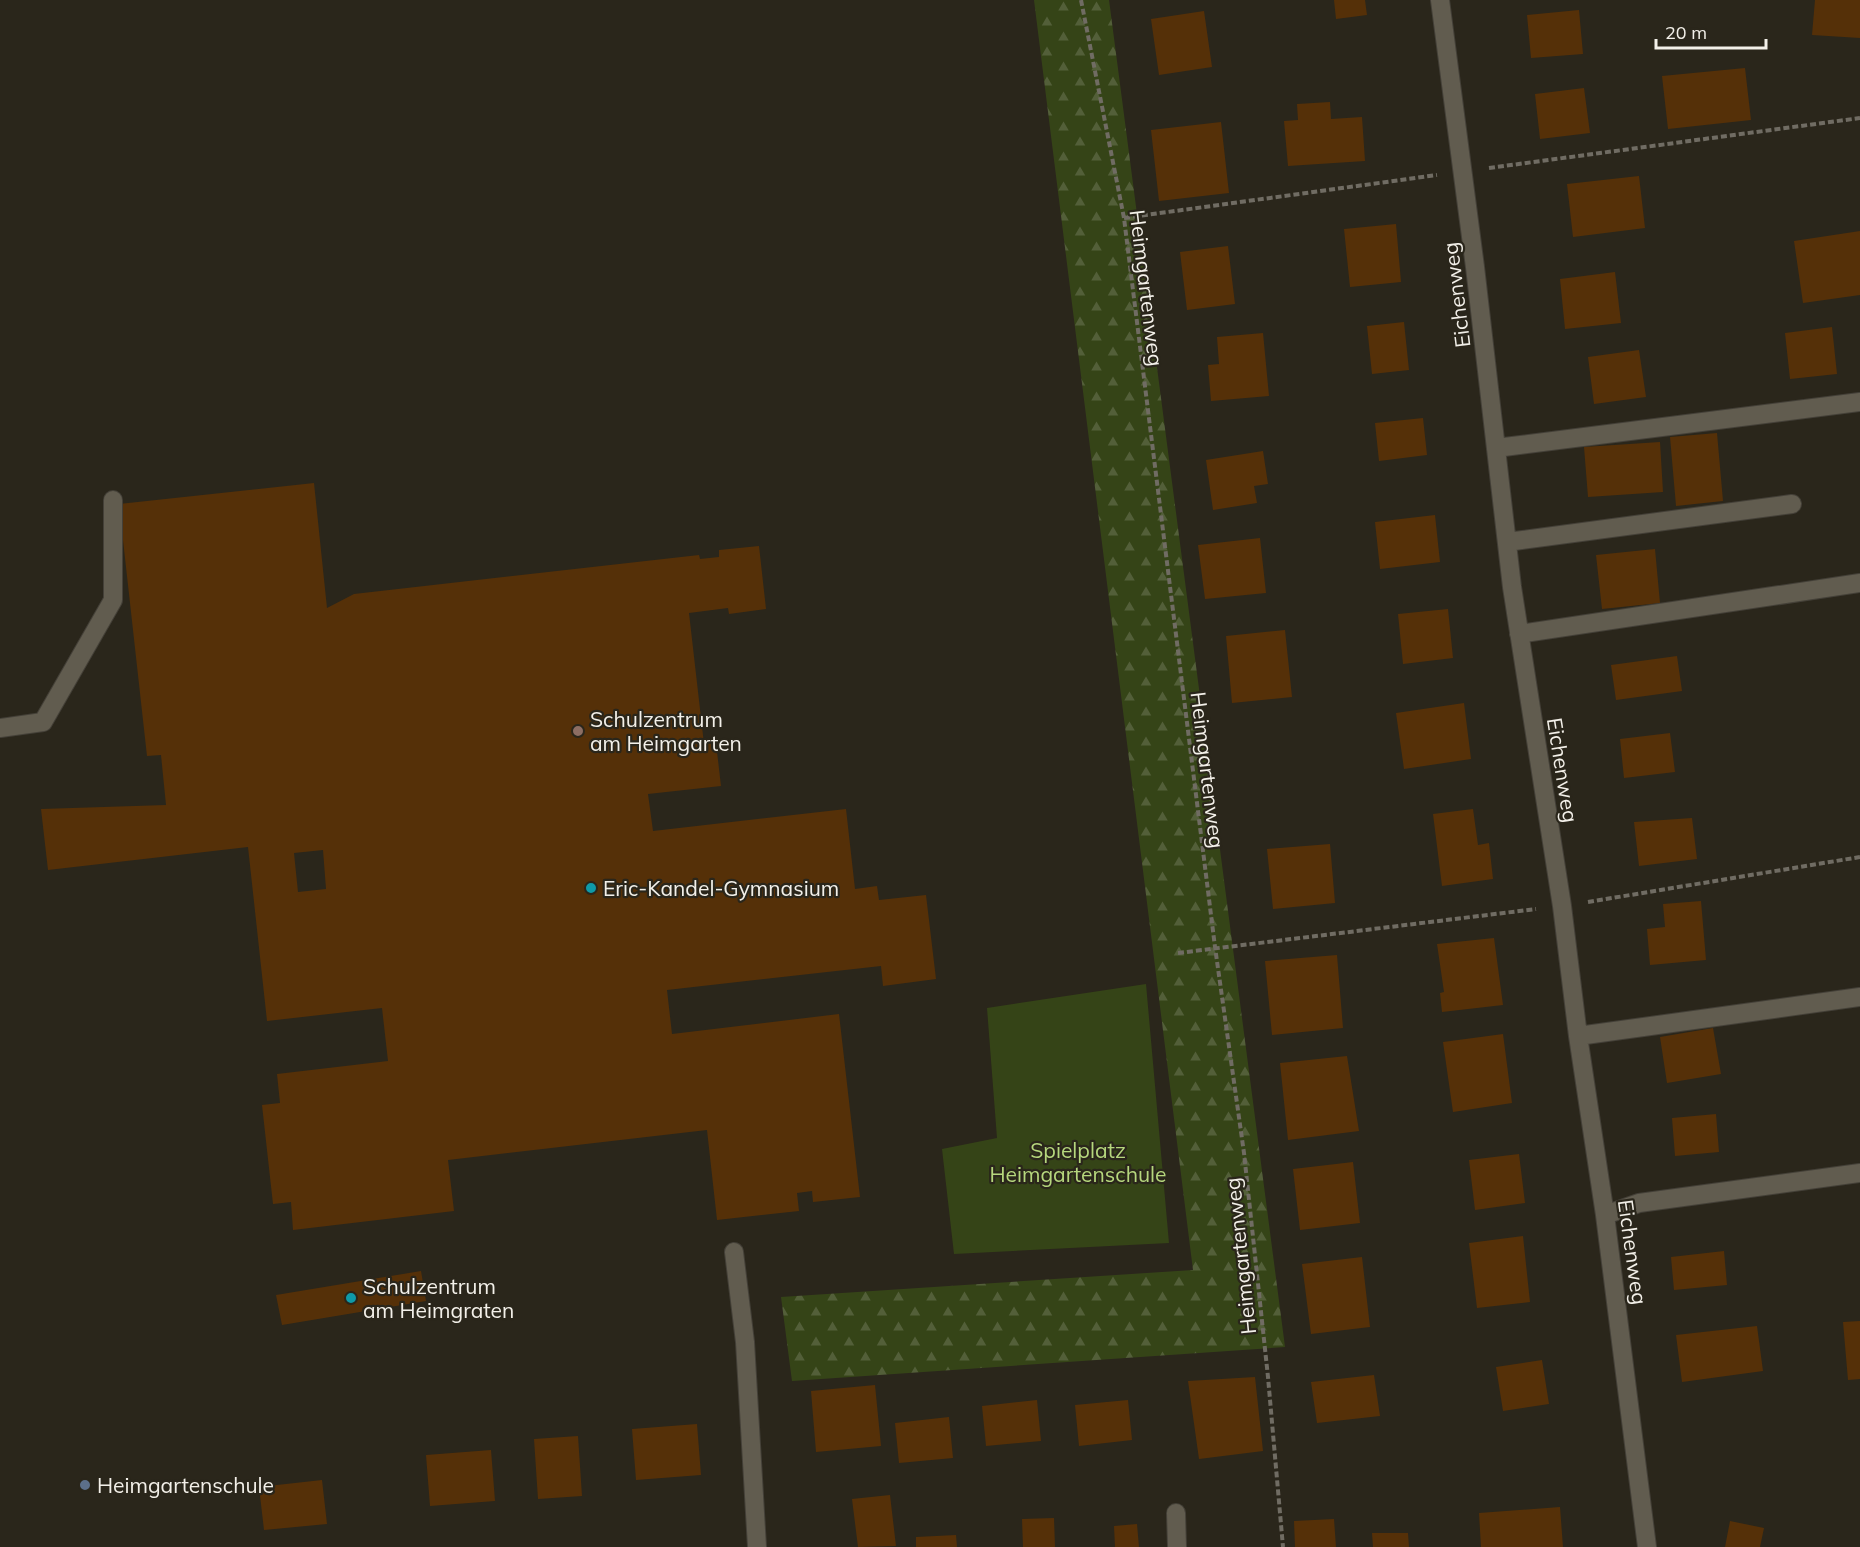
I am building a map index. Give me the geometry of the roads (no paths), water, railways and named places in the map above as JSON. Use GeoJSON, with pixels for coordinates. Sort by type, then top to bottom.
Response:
{"type":"FeatureCollection","features":[{"type":"Feature","properties":{"kind":"street","name":"Eichenweg"},"geometry":{"type":"LineString","coordinates":[[1440,0],[1519,634],[1562,906],[1578,1036],[1605,1215],[1647,1547]]}},
{"type":"Feature","properties":{"kind":"street"},"geometry":{"type":"LineString","coordinates":[[1496,448],[1860,402]]}},
{"type":"Feature","properties":{"kind":"street"},"geometry":{"type":"LineString","coordinates":[[0,728],[43,722],[113,600],[113,500]]}},
{"type":"Feature","properties":{"kind":"street"},"geometry":{"type":"LineString","coordinates":[[1507,542],[1792,504]]}},
{"type":"Feature","properties":{"kind":"street"},"geometry":{"type":"LineString","coordinates":[[1519,634],[1860,583]]}},
{"type":"Feature","properties":{"kind":"street"},"geometry":{"type":"LineString","coordinates":[[1578,1036],[1860,997]]}},
{"type":"Feature","properties":{"kind":"street"},"geometry":{"type":"LineString","coordinates":[[1605,1215],[1639,1203],[1860,1173]]}},
{"type":"Feature","properties":{"kind":"street"},"geometry":{"type":"LineString","coordinates":[[734,1252],[745,1342],[758,1547]]}},
{"type":"Feature","properties":{"kind":"street"},"geometry":{"type":"LineString","coordinates":[[1176,1513],[1177,1547]]}},
{"type":"Feature","properties":{"kind":"place","name":"Schulzentrum am Heimgarten"},"geometry":{"type":"Point","coordinates":[578,731]}},
{"type":"Feature","properties":{"kind":"place","name":"Eric-Kandel-Gymnasium"},"geometry":{"type":"Point","coordinates":[591,888]}},
{"type":"Feature","properties":{"kind":"place","name":"Schulzentrum am Heimgraten"},"geometry":{"type":"Point","coordinates":[351,1298]}},
{"type":"Feature","properties":{"kind":"place","name":"Heimgartenschule"},"geometry":{"type":"Point","coordinates":[85,1485]}},
{"type":"Feature","properties":{"kind":"park label","name":"Spielplatz Heimgartenschule"},"geometry":{"type":"Point","coordinates":[1078,1162]}}]}
